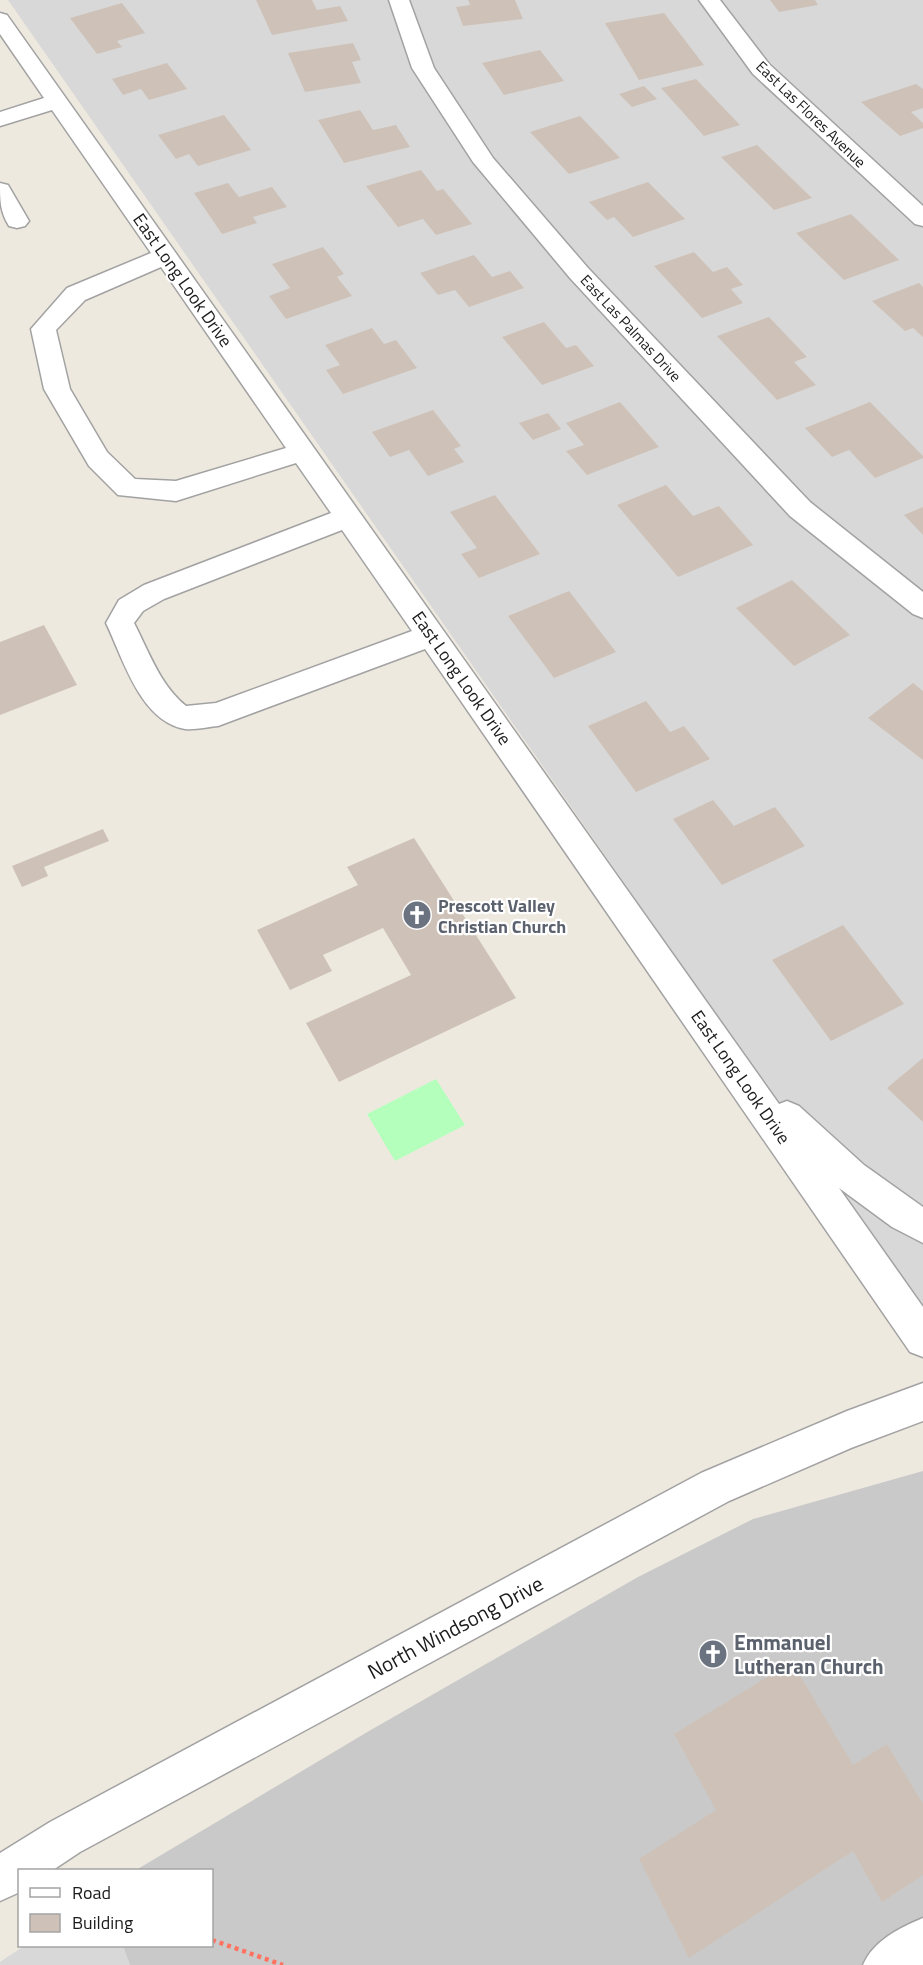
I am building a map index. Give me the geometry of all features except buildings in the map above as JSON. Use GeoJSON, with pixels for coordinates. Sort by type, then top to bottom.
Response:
{"type":"FeatureCollection","features":[{"type":"Feature","properties":{"kind":"street","name":"East Las Palmas Drive"},"geometry":{"type":"LineString","coordinates":[[399,0],[423,68],[478,152],[579,273],[800,509],[923,607]]}},
{"type":"Feature","properties":{"kind":"street","name":"East Las Flores Avenue"},"geometry":{"type":"LineString","coordinates":[[709,0],[761,69],[923,219]]}},
{"type":"Feature","properties":{"kind":"street","name":"East Long Look Drive"},"geometry":{"type":"LineString","coordinates":[[0,19],[923,1339]]}},
{"type":"Feature","properties":{"kind":"street"},"geometry":{"type":"LineString","coordinates":[[0,118],[58,101]]}},
{"type":"Feature","properties":{"kind":"street"},"geometry":{"type":"LineString","coordinates":[[0,190],[17,221]]}},
{"type":"Feature","properties":{"kind":"street"},"geometry":{"type":"LineString","coordinates":[[166,256],[76,294],[43,328],[57,389],[98,459],[128,488],[176,491],[303,452]]}},
{"type":"Feature","properties":{"kind":"street"},"geometry":{"type":"LineString","coordinates":[[349,517],[154,592],[123,611],[120,623],[164,704],[177,715],[218,714],[432,635]]}},
{"type":"Feature","properties":{"kind":"street"},"geometry":{"type":"LineString","coordinates":[[725,1054],[827,1157],[902,1215],[923,1226]]}},
{"type":"Feature","properties":{"kind":"street","name":"North Windsong Drive"},"geometry":{"type":"LineString","coordinates":[[0,1879],[65,1837],[715,1487],[846,1430],[923,1402]]}},
{"type":"Feature","properties":{"kind":"street"},"geometry":{"type":"LineString","coordinates":[[886,1965],[923,1940]]}},
{"type":"Feature","properties":{"kind":"path"},"geometry":{"type":"LineString","coordinates":[[213,1940],[283,1965]]}},
{"type":"Feature","properties":{"kind":"shaded area"},"geometry":{"type":"Polygon","coordinates":[[[8,0],[923,0],[923,1311],[8,0]]]}},
{"type":"Feature","properties":{"kind":"shaded area","name":"Emmanuel Lutheran Church"},"geometry":{"type":"Polygon","coordinates":[[[923,1471],[923,1965],[130,1965],[123,1947],[213,1947],[213,1869],[138,1869],[369,1731],[638,1577],[753,1519],[923,1471]]]}},
{"type":"Feature","properties":{"kind":"shaded area"},"geometry":{"type":"Polygon","coordinates":[[[22,1947],[123,1947],[130,1965],[0,1965],[0,1962],[22,1947]]]}},
{"type":"Feature","properties":{"kind":"green space"},"geometry":{"type":"Polygon","coordinates":[[[436,1079],[465,1125],[395,1161],[367,1114],[436,1079]]]}},
{"type":"Feature","properties":{"kind":"place","name":"Prescott Valley Christian Church"},"geometry":{"type":"Point","coordinates":[417,915]}},
{"type":"Feature","properties":{"kind":"place","name":"Emmanuel Lutheran Church"},"geometry":{"type":"Point","coordinates":[713,1654]}}]}
